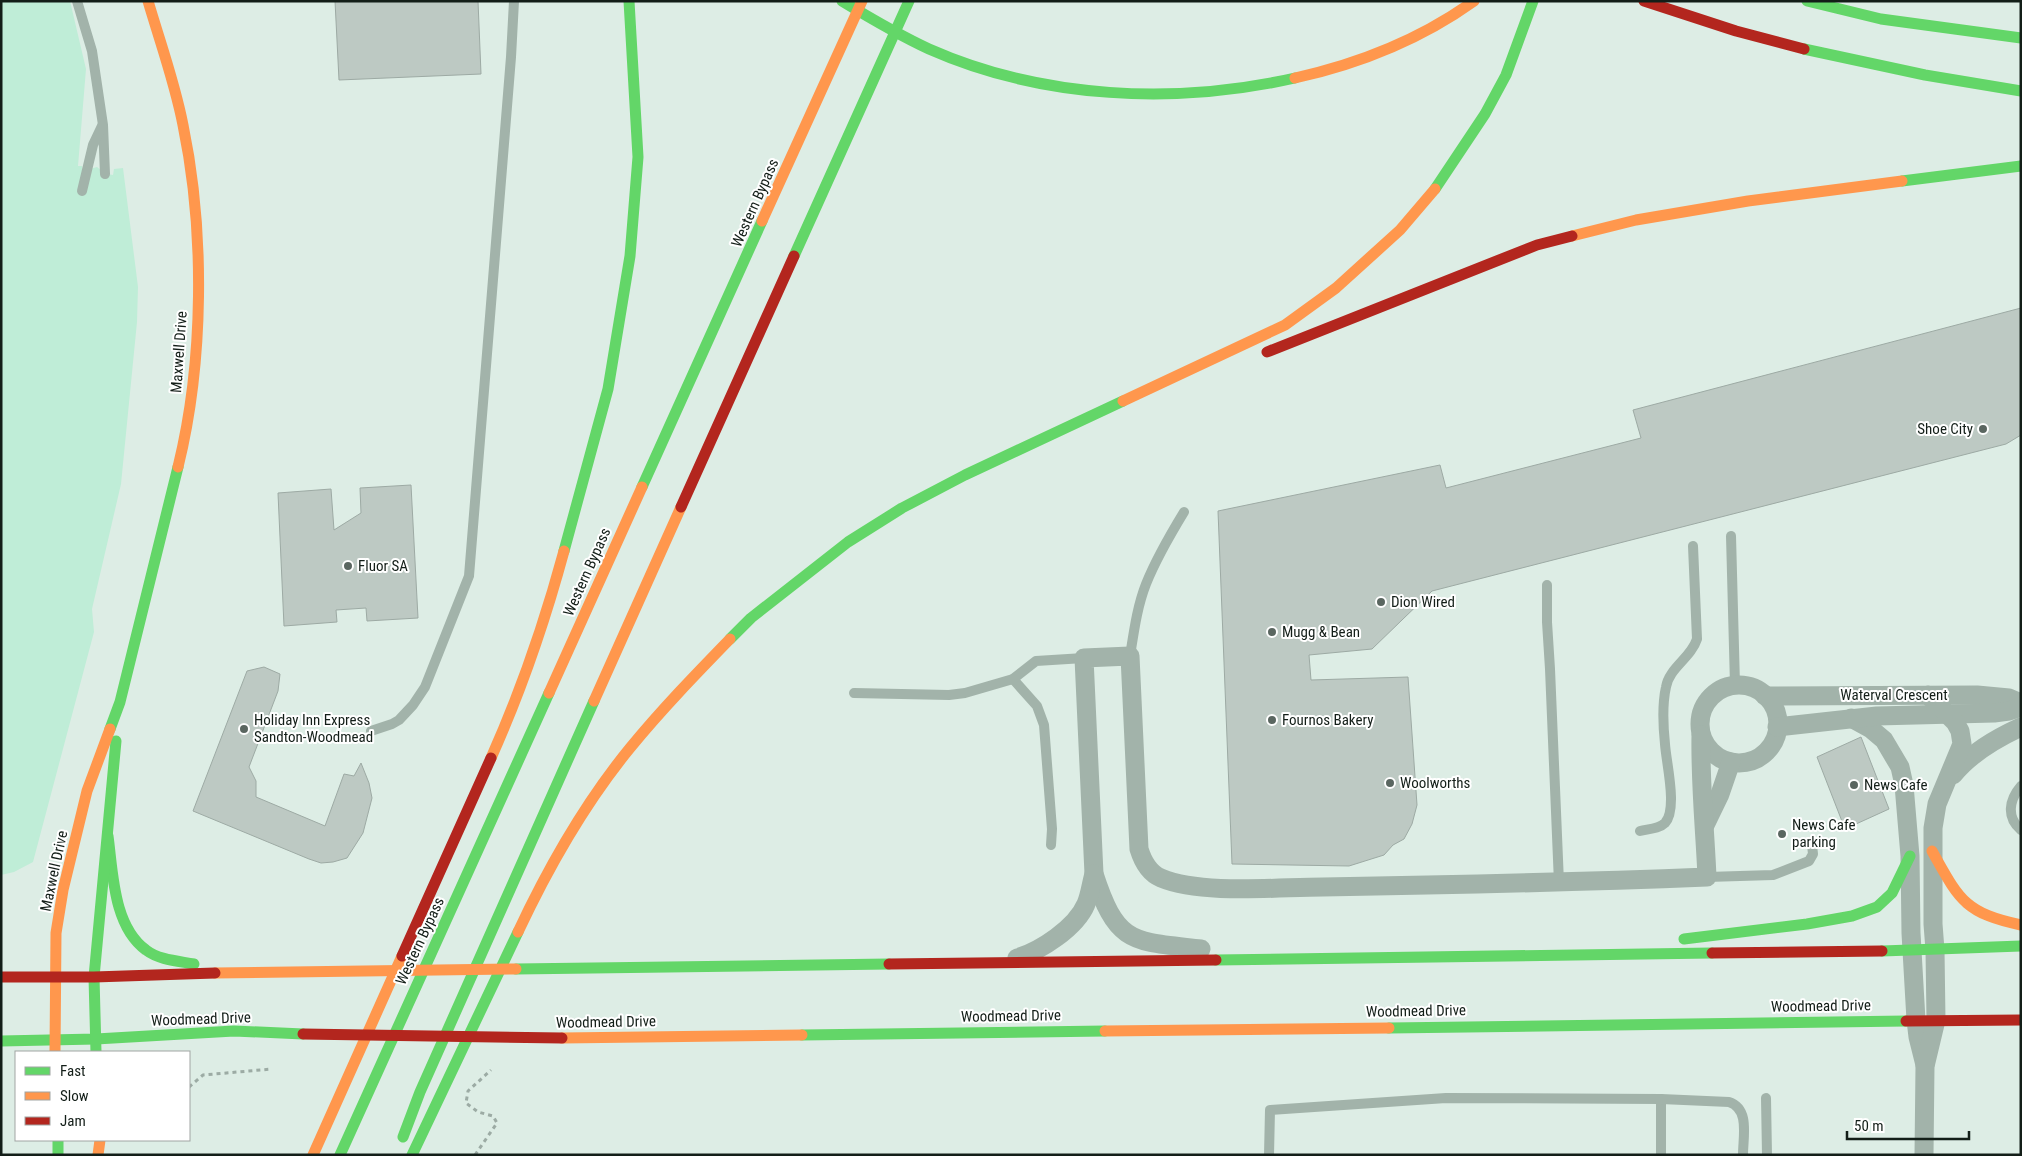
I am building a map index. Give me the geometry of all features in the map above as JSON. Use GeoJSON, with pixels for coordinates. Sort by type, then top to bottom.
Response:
{"type":"FeatureCollection","features":[{"type":"Feature","properties":{"kind":"main road","name":"Maxwell Drive"},"geometry":{"type":"LineString","coordinates":[[55,1051],[56,933],[63,890],[88,791],[120,702],[181,456],[192,389],[198,318],[197,227],[192,175],[183,123],[148,1]]}},
{"type":"Feature","properties":{"kind":"main road"},"geometry":{"type":"LineString","coordinates":[[313,1155],[351,1074],[497,744],[528,665],[554,587],[608,389],[630,256],[638,157],[629,1]]}},
{"type":"Feature","properties":{"kind":"main road","name":"Western Bypass"},"geometry":{"type":"LineString","coordinates":[[340,1155],[862,1]]}},
{"type":"Feature","properties":{"kind":"main road"},"geometry":{"type":"LineString","coordinates":[[400,1146],[420,1092],[505,898],[909,1]]}},
{"type":"Feature","properties":{"kind":"main road"},"geometry":{"type":"LineString","coordinates":[[412,1155],[531,904],[555,859],[585,811],[629,750],[679,691],[751,618],[848,542],[902,508],[965,475],[1285,325],[1336,288],[1393,237],[1440,183],[1485,114],[1506,75],[1533,1]]}},
{"type":"Feature","properties":{"kind":"main road"},"geometry":{"type":"LineString","coordinates":[[1644,1],[1737,32],[1869,65],[2021,91]]}},
{"type":"Feature","properties":{"kind":"main road"},"geometry":{"type":"LineString","coordinates":[[1650,1],[1679,14]]}},
{"type":"Feature","properties":{"kind":"main road"},"geometry":{"type":"LineString","coordinates":[[1806,1],[1881,19],[2021,38]]}},
{"type":"Feature","properties":{"kind":"main road"},"geometry":{"type":"LineString","coordinates":[[842,4],[940,53],[970,64],[1049,85],[1147,96],[1189,96],[1264,86],[1330,70],[1396,46],[1469,5]]}},
{"type":"Feature","properties":{"kind":"main road"},"geometry":{"type":"LineString","coordinates":[[742,268],[812,83]]}},
{"type":"Feature","properties":{"kind":"main road"},"geometry":{"type":"LineString","coordinates":[[1255,357],[1424,288],[1555,240],[1636,220],[1748,200],[2021,166]]}},
{"type":"Feature","properties":{"kind":"main road"},"geometry":{"type":"LineString","coordinates":[[965,475],[1182,386]]}},
{"type":"Feature","properties":{"kind":"main road","name":"Maxwell Drive"},"geometry":{"type":"LineString","coordinates":[[96,1051],[94,977],[120,702]]}},
{"type":"Feature","properties":{"kind":"main road"},"geometry":{"type":"LineString","coordinates":[[108,836],[122,915],[126,926],[135,940],[147,950],[164,957],[239,972]]}},
{"type":"Feature","properties":{"kind":"main road"},"geometry":{"type":"LineString","coordinates":[[1932,851],[1954,888],[1974,910],[2004,922],[2021,924]]}},
{"type":"Feature","properties":{"kind":"main road"},"geometry":{"type":"LineString","coordinates":[[1554,956],[1807,924],[1852,916],[1876,907],[1892,893],[1910,856]]}},
{"type":"Feature","properties":{"kind":"main road"},"geometry":{"type":"LineString","coordinates":[[1,978],[239,972],[1912,951],[2021,946]]}},
{"type":"Feature","properties":{"kind":"main road","name":"Woodmead Drive"},"geometry":{"type":"LineString","coordinates":[[1,1041],[96,1039],[234,1031],[320,1035],[523,1038],[2021,1020]]}},
{"type":"Feature","properties":{"kind":"main road"},"geometry":{"type":"LineString","coordinates":[[200,1045],[234,1031]]}},
{"type":"Feature","properties":{"kind":"main road"},"geometry":{"type":"LineString","coordinates":[[58,1141],[58,1155]]}},
{"type":"Feature","properties":{"kind":"main road"},"geometry":{"type":"LineString","coordinates":[[95,1141],[96,1155]]}},
{"type":"Feature","properties":{"kind":"main road"},"geometry":{"type":"LineString","coordinates":[[96,1155],[100,1141]]}},
{"type":"Feature","properties":{"kind":"street"},"geometry":{"type":"LineString","coordinates":[[1272,958],[1148,943],[1129,936],[1115,924],[1103,902],[1094,874],[1084,658],[1130,656],[1139,849],[1145,864],[1160,877],[1174,882],[1221,888],[1559,883],[1707,877],[1705,824],[1702,807],[1700,724],[1702,712],[1714,694],[1724,688],[1736,685],[1752,688],[1765,696],[1772,705],[1776,716],[1777,727],[1774,740],[1767,751],[1744,763],[1731,762],[1712,753],[1701,735]]}},
{"type":"Feature","properties":{"kind":"street"},"geometry":{"type":"LineString","coordinates":[[1928,695],[1944,713]]}},
{"type":"Feature","properties":{"kind":"street","name":"Waterval Crescent"},"geometry":{"type":"LineString","coordinates":[[1765,696],[1997,696],[2021,705]]}},
{"type":"Feature","properties":{"kind":"street","name":"Waterval Crescent"},"geometry":{"type":"LineString","coordinates":[[1777,727],[1851,718],[1944,713],[1994,713],[2009,711],[2021,705]]}},
{"type":"Feature","properties":{"kind":"street","name":"Waterval Crescent"},"geometry":{"type":"LineString","coordinates":[[1925,1066],[1936,1020],[1932,828],[1937,804],[1948,782],[1962,744],[1960,731],[1955,722],[1944,713]]}},
{"type":"Feature","properties":{"kind":"street","name":"Waterval Crescent"},"geometry":{"type":"LineString","coordinates":[[1851,718],[1871,729],[1884,740],[1900,767],[1904,784],[1910,856],[1916,1020],[1925,1066]]}},
{"type":"Feature","properties":{"kind":"street","name":"Waterval Crescent"},"geometry":{"type":"LineString","coordinates":[[1948,782],[1963,763],[1996,738],[2021,728]]}},
{"type":"Feature","properties":{"kind":"street"},"geometry":{"type":"LineString","coordinates":[[1705,824],[1720,794],[1731,762]]}},
{"type":"Feature","properties":{"kind":"street"},"geometry":{"type":"LineString","coordinates":[[994,964],[1026,955],[1054,940],[1078,917],[1086,905],[1094,874]]}},
{"type":"Feature","properties":{"kind":"street"},"geometry":{"type":"LineString","coordinates":[[1924,1155],[1925,1066]]}},
{"type":"Feature","properties":{"kind":"lane"},"geometry":{"type":"LineString","coordinates":[[77,1],[92,51],[103,125],[106,174]]}},
{"type":"Feature","properties":{"kind":"lane"},"geometry":{"type":"LineString","coordinates":[[371,732],[400,720],[425,687],[468,576],[514,1]]}},
{"type":"Feature","properties":{"kind":"lane"},"geometry":{"type":"LineString","coordinates":[[82,191],[92,145],[103,125]]}},
{"type":"Feature","properties":{"kind":"lane"},"geometry":{"type":"LineString","coordinates":[[1130,656],[1137,612],[1146,584],[1164,546],[1184,512]]}},
{"type":"Feature","properties":{"kind":"lane"},"geometry":{"type":"LineString","coordinates":[[1732,536],[1736,685]]}},
{"type":"Feature","properties":{"kind":"lane"},"geometry":{"type":"LineString","coordinates":[[1640,831],[1662,826],[1667,820],[1669,813],[1671,787],[1665,745],[1664,705],[1667,681],[1693,648],[1696,639],[1693,546]]}},
{"type":"Feature","properties":{"kind":"lane"},"geometry":{"type":"LineString","coordinates":[[1547,585],[1559,883]]}},
{"type":"Feature","properties":{"kind":"lane"},"geometry":{"type":"LineString","coordinates":[[854,693],[965,694],[1013,679],[1036,661],[1084,658]]}},
{"type":"Feature","properties":{"kind":"lane"},"geometry":{"type":"LineString","coordinates":[[1013,679],[1037,706],[1044,725],[1052,829],[1051,845]]}},
{"type":"Feature","properties":{"kind":"lane"},"geometry":{"type":"LineString","coordinates":[[2021,786],[2010,808],[2012,820],[2021,830]]}},
{"type":"Feature","properties":{"kind":"lane"},"geometry":{"type":"LineString","coordinates":[[1707,877],[1773,875],[1809,861],[1813,854],[1812,846]]}},
{"type":"Feature","properties":{"kind":"lane"},"geometry":{"type":"LineString","coordinates":[[1269,1155],[1270,1110],[1446,1098],[1661,1099],[1729,1102],[1736,1104],[1741,1110],[1743,1117],[1743,1155]]}},
{"type":"Feature","properties":{"kind":"lane"},"geometry":{"type":"LineString","coordinates":[[1766,1098],[1767,1155]]}},
{"type":"Feature","properties":{"kind":"lane"},"geometry":{"type":"LineString","coordinates":[[1661,1099],[1661,1155]]}},
{"type":"Feature","properties":{"kind":"path"},"geometry":{"type":"LineString","coordinates":[[190,1086],[203,1075],[272,1069]]}},
{"type":"Feature","properties":{"kind":"path"},"geometry":{"type":"LineString","coordinates":[[475,1155],[498,1123],[493,1116],[478,1112],[466,1103],[468,1091],[491,1070]]}},
{"type":"Feature","properties":{"kind":"green space"},"geometry":{"type":"Polygon","coordinates":[[[1,1],[70,1],[86,69],[78,166],[82,166],[83,171],[97,167],[102,173],[113,175],[114,169],[123,168],[138,287],[137,322],[121,484],[92,609],[94,632],[33,862],[14,872],[1,875],[1,1]]]}},
{"type":"Feature","properties":{"kind":"building"},"geometry":{"type":"Polygon","coordinates":[[[335,1],[478,1],[481,74],[339,80],[335,1]]]}},
{"type":"Feature","properties":{"kind":"building"},"geometry":{"type":"Polygon","coordinates":[[[2021,308],[2021,435],[2006,444],[1432,591],[1372,649],[1309,655],[1311,680],[1408,677],[1417,805],[1412,824],[1404,839],[1393,845],[1384,855],[1349,866],[1232,864],[1218,511],[1440,465],[1446,488],[1641,438],[1633,410],[2021,308]]]}},
{"type":"Feature","properties":{"kind":"building","name":"Fluor SA"},"geometry":{"type":"Polygon","coordinates":[[[411,485],[418,618],[367,621],[366,608],[336,610],[337,622],[284,626],[278,493],[331,489],[334,530],[361,513],[360,488],[411,485]]]}},
{"type":"Feature","properties":{"kind":"building","name":"Holiday Inn Express Sandton-Woodmead"},"geometry":{"type":"Polygon","coordinates":[[[264,667],[280,674],[278,691],[249,767],[256,781],[256,797],[325,826],[344,774],[354,776],[361,763],[369,783],[372,798],[363,833],[347,858],[321,863],[193,811],[247,671],[264,667]]]}},
{"type":"Feature","properties":{"kind":"building"},"geometry":{"type":"Polygon","coordinates":[[[1861,737],[1889,809],[1845,829],[1817,757],[1861,737]]]}},
{"type":"Feature","properties":{"kind":"traffic: fast"},"geometry":{"type":"LineString","coordinates":[[564,551],[608,389],[630,256],[638,157],[629,1]]}},
{"type":"Feature","properties":{"kind":"traffic: fast"},"geometry":{"type":"LineString","coordinates":[[842,1],[907,38],[972,66],[1017,78],[1063,87],[1109,92],[1156,94],[1203,92],[1249,87],[1295,78]]}},
{"type":"Feature","properties":{"kind":"traffic: fast"},"geometry":{"type":"LineString","coordinates":[[794,256],[909,1]]}},
{"type":"Feature","properties":{"kind":"traffic: fast"},"geometry":{"type":"LineString","coordinates":[[1435,189],[1485,114],[1506,75],[1533,1]]}},
{"type":"Feature","properties":{"kind":"traffic: fast"},"geometry":{"type":"LineString","coordinates":[[1807,1],[1881,19],[2021,38]]}},
{"type":"Feature","properties":{"kind":"traffic: fast"},"geometry":{"type":"LineString","coordinates":[[1804,49],[1925,75],[2021,91]]}},
{"type":"Feature","properties":{"kind":"traffic: fast"},"geometry":{"type":"LineString","coordinates":[[1902,181],[2021,166]]}},
{"type":"Feature","properties":{"kind":"traffic: fast"},"geometry":{"type":"LineString","coordinates":[[642,487],[762,221]]}},
{"type":"Feature","properties":{"kind":"traffic: fast"},"geometry":{"type":"LineString","coordinates":[[730,639],[751,618],[848,542],[902,508],[965,475],[1123,401]]}},
{"type":"Feature","properties":{"kind":"traffic: fast"},"geometry":{"type":"LineString","coordinates":[[110,729],[120,702],[178,467]]}},
{"type":"Feature","properties":{"kind":"traffic: fast"},"geometry":{"type":"LineString","coordinates":[[340,1155],[549,693]]}},
{"type":"Feature","properties":{"kind":"traffic: fast"},"geometry":{"type":"LineString","coordinates":[[403,1137],[420,1092],[594,701]]}},
{"type":"Feature","properties":{"kind":"traffic: fast"},"geometry":{"type":"LineString","coordinates":[[96,1051],[94,977],[116,741]]}},
{"type":"Feature","properties":{"kind":"traffic: fast"},"geometry":{"type":"LineString","coordinates":[[108,836],[116,898],[127,927],[135,940],[146,950],[157,956],[194,964]]}},
{"type":"Feature","properties":{"kind":"traffic: fast"},"geometry":{"type":"LineString","coordinates":[[1684,939],[1807,924],[1852,916],[1877,907],[1892,893],[1910,856]]}},
{"type":"Feature","properties":{"kind":"traffic: fast"},"geometry":{"type":"LineString","coordinates":[[412,1155],[518,932]]}},
{"type":"Feature","properties":{"kind":"traffic: fast"},"geometry":{"type":"LineString","coordinates":[[1882,951],[2021,946]]}},
{"type":"Feature","properties":{"kind":"traffic: fast"},"geometry":{"type":"LineString","coordinates":[[1216,960],[1712,953]]}},
{"type":"Feature","properties":{"kind":"traffic: fast"},"geometry":{"type":"LineString","coordinates":[[516,969],[889,964]]}},
{"type":"Feature","properties":{"kind":"traffic: fast"},"geometry":{"type":"LineString","coordinates":[[1389,1028],[1906,1021]]}},
{"type":"Feature","properties":{"kind":"traffic: fast"},"geometry":{"type":"LineString","coordinates":[[1,1041],[96,1039],[234,1031],[303,1034]]}},
{"type":"Feature","properties":{"kind":"traffic: fast"},"geometry":{"type":"LineString","coordinates":[[802,1035],[1105,1031]]}},
{"type":"Feature","properties":{"kind":"traffic: fast"},"geometry":{"type":"LineString","coordinates":[[58,1141],[58,1155]]}},
{"type":"Feature","properties":{"kind":"traffic: slow"},"geometry":{"type":"LineString","coordinates":[[148,1],[180,109],[190,166],[198,252],[197,341],[187,427],[178,467]]}},
{"type":"Feature","properties":{"kind":"traffic: slow"},"geometry":{"type":"LineString","coordinates":[[762,221],[862,1]]}},
{"type":"Feature","properties":{"kind":"traffic: slow"},"geometry":{"type":"LineString","coordinates":[[1295,78],[1365,58],[1388,49],[1433,27],[1474,1]]}},
{"type":"Feature","properties":{"kind":"traffic: slow"},"geometry":{"type":"LineString","coordinates":[[1572,236],[1636,220],[1748,201],[1902,181]]}},
{"type":"Feature","properties":{"kind":"traffic: slow"},"geometry":{"type":"LineString","coordinates":[[1123,401],[1285,325],[1336,288],[1400,230],[1435,189]]}},
{"type":"Feature","properties":{"kind":"traffic: slow"},"geometry":{"type":"LineString","coordinates":[[549,693],[642,487]]}},
{"type":"Feature","properties":{"kind":"traffic: slow"},"geometry":{"type":"LineString","coordinates":[[594,701],[681,507]]}},
{"type":"Feature","properties":{"kind":"traffic: slow"},"geometry":{"type":"LineString","coordinates":[[491,758],[532,656],[564,551]]}},
{"type":"Feature","properties":{"kind":"traffic: slow"},"geometry":{"type":"LineString","coordinates":[[518,932],[568,837],[613,769],[654,719],[730,639]]}},
{"type":"Feature","properties":{"kind":"traffic: slow"},"geometry":{"type":"LineString","coordinates":[[55,1051],[56,933],[63,890],[87,791],[110,729]]}},
{"type":"Feature","properties":{"kind":"traffic: slow"},"geometry":{"type":"LineString","coordinates":[[1932,851],[1949,881],[1965,902],[1987,915],[2021,925]]}},
{"type":"Feature","properties":{"kind":"traffic: slow"},"geometry":{"type":"LineString","coordinates":[[313,1155],[402,956]]}},
{"type":"Feature","properties":{"kind":"traffic: slow"},"geometry":{"type":"LineString","coordinates":[[215,973],[516,969]]}},
{"type":"Feature","properties":{"kind":"traffic: slow"},"geometry":{"type":"LineString","coordinates":[[1105,1031],[1389,1028]]}},
{"type":"Feature","properties":{"kind":"traffic: slow"},"geometry":{"type":"LineString","coordinates":[[562,1038],[802,1035]]}},
{"type":"Feature","properties":{"kind":"traffic: slow"},"geometry":{"type":"LineString","coordinates":[[98,1155],[100,1141]]}},
{"type":"Feature","properties":{"kind":"traffic: jam"},"geometry":{"type":"LineString","coordinates":[[1644,1],[1736,31],[1804,49]]}},
{"type":"Feature","properties":{"kind":"traffic: jam"},"geometry":{"type":"LineString","coordinates":[[1267,352],[1537,245],[1572,236]]}},
{"type":"Feature","properties":{"kind":"traffic: jam"},"geometry":{"type":"LineString","coordinates":[[681,507],[794,256]]}},
{"type":"Feature","properties":{"kind":"traffic: jam"},"geometry":{"type":"LineString","coordinates":[[402,956],[491,758]]}},
{"type":"Feature","properties":{"kind":"traffic: jam"},"geometry":{"type":"LineString","coordinates":[[1712,953],[1882,951]]}},
{"type":"Feature","properties":{"kind":"traffic: jam"},"geometry":{"type":"LineString","coordinates":[[889,964],[1216,960]]}},
{"type":"Feature","properties":{"kind":"traffic: jam"},"geometry":{"type":"LineString","coordinates":[[1,977],[94,977],[215,973]]}},
{"type":"Feature","properties":{"kind":"traffic: jam"},"geometry":{"type":"LineString","coordinates":[[1906,1021],[2021,1020]]}},
{"type":"Feature","properties":{"kind":"traffic: jam"},"geometry":{"type":"LineString","coordinates":[[303,1034],[562,1038]]}},
{"type":"Feature","properties":{"kind":"place","name":"Shoe City"},"geometry":{"type":"Point","coordinates":[1983,429]}},
{"type":"Feature","properties":{"kind":"place","name":"Fluor SA"},"geometry":{"type":"Point","coordinates":[348,566]}},
{"type":"Feature","properties":{"kind":"place","name":"Dion Wired"},"geometry":{"type":"Point","coordinates":[1381,602]}},
{"type":"Feature","properties":{"kind":"place","name":"Mugg & Bean"},"geometry":{"type":"Point","coordinates":[1272,632]}},
{"type":"Feature","properties":{"kind":"place","name":"Fournos Bakery"},"geometry":{"type":"Point","coordinates":[1272,720]}},
{"type":"Feature","properties":{"kind":"place","name":"Holiday Inn Express Sandton-Woodmead"},"geometry":{"type":"Point","coordinates":[244,729]}},
{"type":"Feature","properties":{"kind":"place","name":"Woolworths"},"geometry":{"type":"Point","coordinates":[1390,783]}},
{"type":"Feature","properties":{"kind":"place","name":"News Cafe"},"geometry":{"type":"Point","coordinates":[1854,785]}},
{"type":"Feature","properties":{"kind":"place","name":"News Cafe parking"},"geometry":{"type":"Point","coordinates":[1782,834]}}]}
